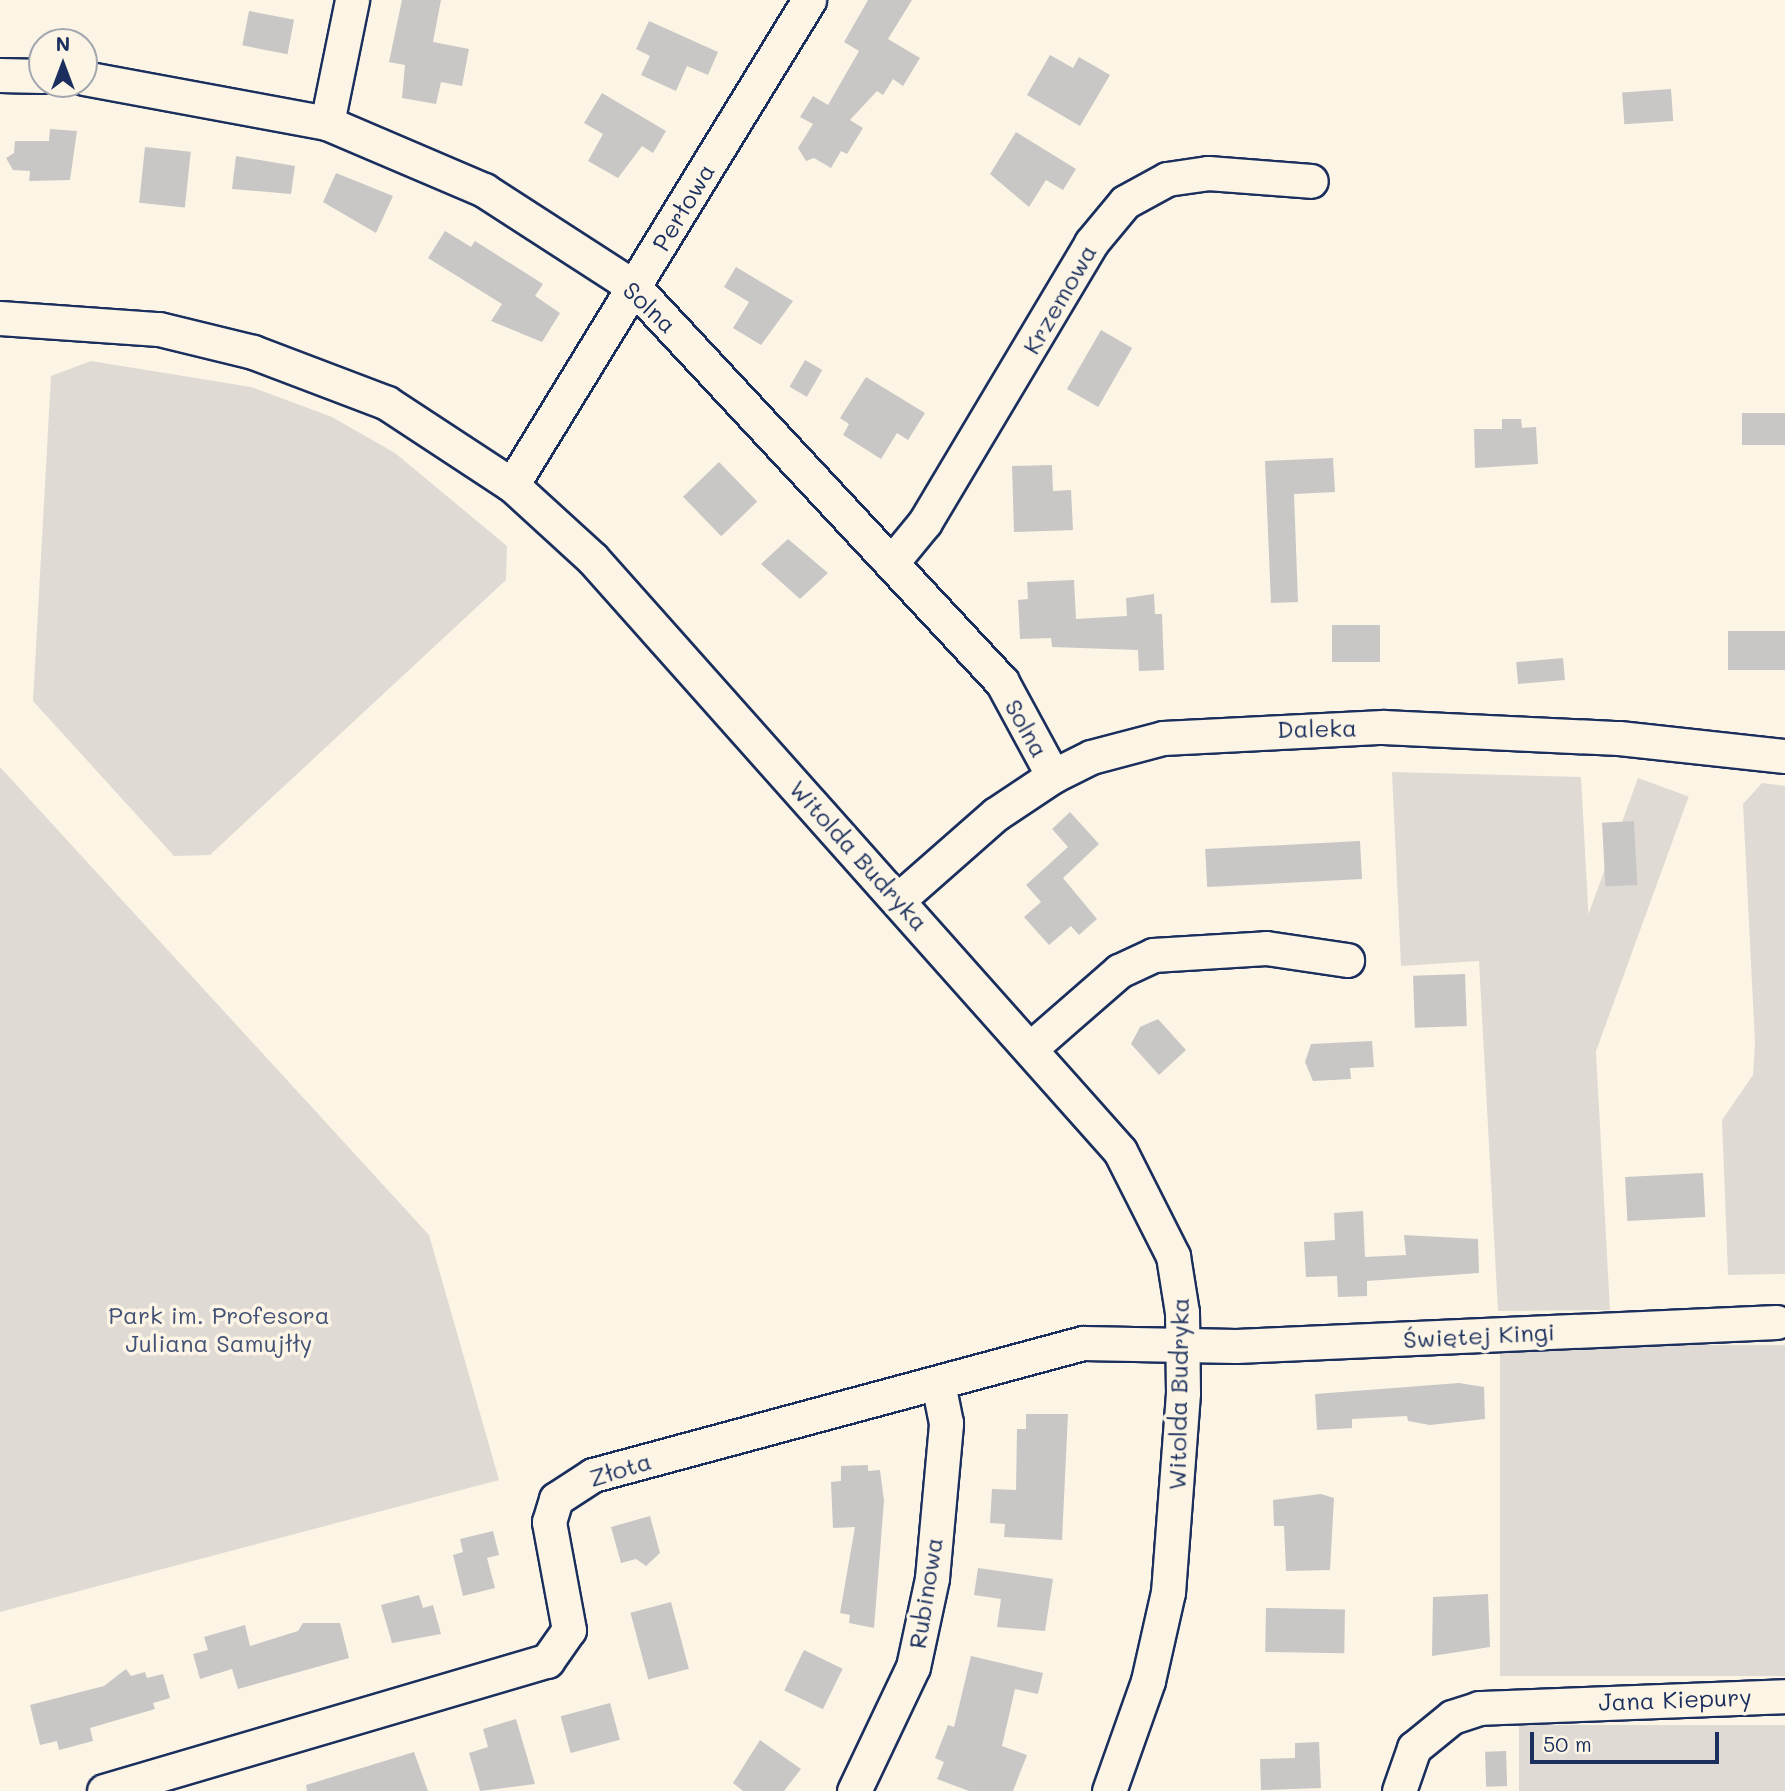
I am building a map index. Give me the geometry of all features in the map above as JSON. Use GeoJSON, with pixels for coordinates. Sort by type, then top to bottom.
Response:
{"type":"FeatureCollection","features":[{"type":"Feature","properties":{"kind":"street"},"geometry":{"type":"LineString","coordinates":[[327,122],[352,0]]}},
{"type":"Feature","properties":{"kind":"street","name":"Perłowa"},"geometry":{"type":"LineString","coordinates":[[512,485],[808,0]]}},
{"type":"Feature","properties":{"kind":"street"},"geometry":{"type":"LineString","coordinates":[[0,75],[28,76]]}},
{"type":"Feature","properties":{"kind":"street","name":"Solna"},"geometry":{"type":"LineString","coordinates":[[98,81],[327,122],[484,190],[634,287],[893,561],[1002,682],[1053,776]]}},
{"type":"Feature","properties":{"kind":"street","name":"Krzemowa"},"geometry":{"type":"LineString","coordinates":[[893,561],[917,536],[1091,243],[1125,202],[1167,179],[1208,173],[1311,181]]}},
{"type":"Feature","properties":{"kind":"street","name":"Witolda Budryka"},"geometry":{"type":"LineString","coordinates":[[0,318],[159,329],[253,352],[387,403],[512,485],[592,558],[1031,1048],[1143,1187],[1173,1256],[1182,1343],[1168,1592],[1148,1682],[1109,1791]]}},
{"type":"Feature","properties":{"kind":"street","name":"Daleka"},"geometry":{"type":"LineString","coordinates":[[898,900],[996,814],[1053,776],[1091,757],[1163,738],[1315,727],[1531,732],[1785,756]]}},
{"type":"Feature","properties":{"kind":"street"},"geometry":{"type":"LineString","coordinates":[[1031,1048],[1119,971],[1153,955],[1266,948],[1347,960]]}},
{"type":"Feature","properties":{"kind":"street","name":"Świętej Kingi"},"geometry":{"type":"LineString","coordinates":[[1182,1343],[1776,1322]]}},
{"type":"Feature","properties":{"kind":"street","name":"Złota"},"geometry":{"type":"LineString","coordinates":[[104,1791],[548,1661],[569,1630],[549,1522],[556,1499],[577,1482],[1083,1343],[1182,1343]]}},
{"type":"Feature","properties":{"kind":"street","name":"Rubinowa"},"geometry":{"type":"LineString","coordinates":[[854,1791],[913,1667],[932,1578],[946,1423],[938,1383]]}},
{"type":"Feature","properties":{"kind":"street","name":"Jana Kiepury"},"geometry":{"type":"LineString","coordinates":[[1399,1791],[1414,1748],[1452,1717],[1479,1708],[1785,1696]]}},
{"type":"Feature","properties":{"kind":"green space"},"geometry":{"type":"Polygon","coordinates":[[[91,361],[251,387],[332,417],[395,453],[507,546],[506,580],[210,855],[174,856],[33,701],[51,376],[91,361]]]}},
{"type":"Feature","properties":{"kind":"green space","name":"Park im. Profesora Juliana Samujłły"},"geometry":{"type":"Polygon","coordinates":[[[0,767],[429,1235],[499,1480],[0,1612],[0,767]]]}},
{"type":"Feature","properties":{"kind":"green space"},"geometry":{"type":"Polygon","coordinates":[[[1392,772],[1581,777],[1610,1310],[1498,1311],[1479,961],[1401,966],[1392,772]]]}},
{"type":"Feature","properties":{"kind":"green space"},"geometry":{"type":"Polygon","coordinates":[[[1638,778],[1689,796],[1595,1053],[1545,1035],[1638,778]]]}},
{"type":"Feature","properties":{"kind":"green space"},"geometry":{"type":"Polygon","coordinates":[[[1762,783],[1785,786],[1785,1274],[1728,1275],[1722,1120],[1753,1075],[1755,1043],[1743,804],[1762,783]]]}},
{"type":"Feature","properties":{"kind":"green space"},"geometry":{"type":"Polygon","coordinates":[[[1500,1345],[1785,1345],[1785,1676],[1500,1676],[1500,1345]]]}},
{"type":"Feature","properties":{"kind":"green space"},"geometry":{"type":"Polygon","coordinates":[[[1519,1725],[1785,1725],[1785,1791],[1519,1791],[1519,1725]]]}},
{"type":"Feature","properties":{"kind":"building"},"geometry":{"type":"Polygon","coordinates":[[[402,0],[441,0],[433,42],[469,49],[462,86],[441,82],[436,104],[402,98],[405,65],[389,62],[402,0]]]}},
{"type":"Feature","properties":{"kind":"building"},"geometry":{"type":"Polygon","coordinates":[[[868,0],[912,0],[888,39],[920,58],[903,86],[893,79],[883,95],[877,91],[850,120],[863,128],[847,154],[841,151],[831,168],[814,158],[806,161],[798,148],[813,124],[800,117],[813,96],[828,105],[859,51],[844,42],[868,0]]]}},
{"type":"Feature","properties":{"kind":"building"},"geometry":{"type":"Polygon","coordinates":[[[249,11],[294,20],[287,54],[242,45],[249,11]]]}},
{"type":"Feature","properties":{"kind":"building"},"geometry":{"type":"Polygon","coordinates":[[[649,21],[718,52],[708,75],[687,66],[676,91],[641,75],[650,56],[636,49],[649,21]]]}},
{"type":"Feature","properties":{"kind":"building"},"geometry":{"type":"Polygon","coordinates":[[[1050,55],[1073,68],[1079,57],[1110,75],[1080,126],[1027,95],[1050,55]]]}},
{"type":"Feature","properties":{"kind":"building"},"geometry":{"type":"Polygon","coordinates":[[[1671,89],[1673,121],[1624,124],[1622,92],[1671,89]]]}},
{"type":"Feature","properties":{"kind":"building"},"geometry":{"type":"Polygon","coordinates":[[[602,93],[666,131],[653,153],[642,146],[618,178],[588,161],[603,134],[584,123],[602,93]]]}},
{"type":"Feature","properties":{"kind":"building"},"geometry":{"type":"Polygon","coordinates":[[[50,129],[77,131],[70,180],[29,181],[30,171],[13,170],[6,158],[14,153],[15,141],[49,141],[50,129]]]}},
{"type":"Feature","properties":{"kind":"building"},"geometry":{"type":"Polygon","coordinates":[[[1016,132],[1076,169],[1063,190],[1046,180],[1029,207],[990,174],[1016,132]]]}},
{"type":"Feature","properties":{"kind":"building"},"geometry":{"type":"Polygon","coordinates":[[[145,147],[191,152],[185,208],[139,203],[145,147]]]}},
{"type":"Feature","properties":{"kind":"building"},"geometry":{"type":"Polygon","coordinates":[[[236,156],[295,166],[291,194],[232,189],[236,156]]]}},
{"type":"Feature","properties":{"kind":"building"},"geometry":{"type":"Polygon","coordinates":[[[336,173],[393,196],[376,233],[323,202],[336,173]]]}},
{"type":"Feature","properties":{"kind":"building"},"geometry":{"type":"Polygon","coordinates":[[[445,231],[471,247],[475,241],[543,284],[535,296],[560,313],[542,342],[491,321],[502,304],[428,258],[445,231]]]}},
{"type":"Feature","properties":{"kind":"building"},"geometry":{"type":"Polygon","coordinates":[[[736,267],[793,301],[761,345],[733,328],[749,302],[724,287],[736,267]]]}},
{"type":"Feature","properties":{"kind":"building"},"geometry":{"type":"Polygon","coordinates":[[[1101,330],[1132,348],[1098,407],[1067,389],[1101,330]]]}},
{"type":"Feature","properties":{"kind":"building"},"geometry":{"type":"Polygon","coordinates":[[[805,360],[822,370],[807,397],[790,387],[805,360]]]}},
{"type":"Feature","properties":{"kind":"building"},"geometry":{"type":"Polygon","coordinates":[[[866,377],[925,413],[908,440],[897,433],[881,459],[843,435],[849,424],[840,418],[866,377]]]}},
{"type":"Feature","properties":{"kind":"building"},"geometry":{"type":"Polygon","coordinates":[[[1742,413],[1785,413],[1785,445],[1742,445],[1742,413]]]}},
{"type":"Feature","properties":{"kind":"building"},"geometry":{"type":"Polygon","coordinates":[[[1502,419],[1521,419],[1522,428],[1536,427],[1538,464],[1475,468],[1474,429],[1502,429],[1502,419]]]}},
{"type":"Feature","properties":{"kind":"building"},"geometry":{"type":"Polygon","coordinates":[[[1333,458],[1335,492],[1294,494],[1298,602],[1271,603],[1265,461],[1333,458]]]}},
{"type":"Feature","properties":{"kind":"building"},"geometry":{"type":"Polygon","coordinates":[[[719,462],[757,502],[721,536],[683,497],[719,462]]]}},
{"type":"Feature","properties":{"kind":"building"},"geometry":{"type":"Polygon","coordinates":[[[1052,465],[1053,491],[1071,490],[1073,530],[1014,532],[1012,466],[1052,465]]]}},
{"type":"Feature","properties":{"kind":"building"},"geometry":{"type":"Polygon","coordinates":[[[788,539],[828,573],[800,599],[761,564],[788,539]]]}},
{"type":"Feature","properties":{"kind":"building"},"geometry":{"type":"Polygon","coordinates":[[[1074,580],[1076,619],[1127,616],[1126,598],[1154,594],[1155,614],[1162,614],[1164,670],[1139,671],[1138,650],[1052,647],[1051,638],[1020,639],[1018,600],[1028,599],[1027,582],[1074,580]]]}},
{"type":"Feature","properties":{"kind":"building"},"geometry":{"type":"Polygon","coordinates":[[[1332,625],[1380,625],[1380,662],[1332,662],[1332,625]]]}},
{"type":"Feature","properties":{"kind":"building"},"geometry":{"type":"Polygon","coordinates":[[[1728,631],[1785,631],[1785,670],[1728,670],[1728,631]]]}},
{"type":"Feature","properties":{"kind":"building"},"geometry":{"type":"Polygon","coordinates":[[[1563,658],[1565,680],[1518,684],[1516,662],[1563,658]]]}},
{"type":"Feature","properties":{"kind":"building"},"geometry":{"type":"Polygon","coordinates":[[[1070,812],[1099,844],[1063,878],[1097,919],[1079,935],[1071,926],[1049,945],[1024,917],[1041,902],[1026,885],[1068,847],[1052,829],[1070,812]]]}},
{"type":"Feature","properties":{"kind":"building"},"geometry":{"type":"Polygon","coordinates":[[[1634,821],[1637,885],[1605,887],[1602,823],[1634,821]]]}},
{"type":"Feature","properties":{"kind":"building"},"geometry":{"type":"Polygon","coordinates":[[[1360,841],[1362,879],[1207,887],[1205,849],[1360,841]]]}},
{"type":"Feature","properties":{"kind":"building"},"geometry":{"type":"Polygon","coordinates":[[[1465,974],[1467,1026],[1415,1028],[1413,976],[1465,974]]]}},
{"type":"Feature","properties":{"kind":"building"},"geometry":{"type":"Polygon","coordinates":[[[1158,1019],[1186,1050],[1159,1075],[1131,1044],[1140,1027],[1158,1019]]]}},
{"type":"Feature","properties":{"kind":"building"},"geometry":{"type":"Polygon","coordinates":[[[1372,1041],[1374,1067],[1350,1068],[1351,1079],[1313,1081],[1305,1062],[1311,1044],[1372,1041]]]}},
{"type":"Feature","properties":{"kind":"building"},"geometry":{"type":"Polygon","coordinates":[[[1703,1173],[1705,1217],[1627,1221],[1625,1177],[1703,1173]]]}},
{"type":"Feature","properties":{"kind":"building"},"geometry":{"type":"Polygon","coordinates":[[[1363,1211],[1365,1257],[1406,1255],[1404,1235],[1478,1239],[1479,1273],[1367,1281],[1367,1296],[1338,1297],[1337,1276],[1306,1277],[1304,1242],[1335,1240],[1334,1213],[1363,1211]]]}},
{"type":"Feature","properties":{"kind":"building"},"geometry":{"type":"Polygon","coordinates":[[[1459,1383],[1484,1387],[1485,1419],[1430,1425],[1408,1421],[1407,1416],[1352,1419],[1352,1428],[1317,1430],[1315,1394],[1459,1383]]]}},
{"type":"Feature","properties":{"kind":"building"},"geometry":{"type":"Polygon","coordinates":[[[1026,1414],[1068,1414],[1062,1540],[1004,1537],[1005,1524],[990,1523],[992,1489],[1016,1490],[1017,1429],[1026,1429],[1026,1414]]]}},
{"type":"Feature","properties":{"kind":"building"},"geometry":{"type":"Polygon","coordinates":[[[868,1465],[868,1471],[880,1470],[884,1501],[874,1628],[849,1623],[850,1615],[840,1613],[855,1527],[833,1528],[831,1482],[841,1481],[841,1466],[868,1465]]]}},
{"type":"Feature","properties":{"kind":"building"},"geometry":{"type":"Polygon","coordinates":[[[1321,1494],[1334,1498],[1330,1570],[1286,1571],[1284,1526],[1274,1526],[1273,1500],[1321,1494]]]}},
{"type":"Feature","properties":{"kind":"building"},"geometry":{"type":"Polygon","coordinates":[[[650,1516],[660,1553],[646,1566],[636,1559],[621,1563],[611,1527],[650,1516]]]}},
{"type":"Feature","properties":{"kind":"building"},"geometry":{"type":"Polygon","coordinates":[[[493,1531],[499,1555],[487,1558],[495,1588],[463,1596],[453,1555],[463,1552],[460,1539],[493,1531]]]}},
{"type":"Feature","properties":{"kind":"building"},"geometry":{"type":"Polygon","coordinates":[[[978,1568],[1053,1579],[1045,1631],[997,1627],[1001,1599],[974,1595],[978,1568]]]}},
{"type":"Feature","properties":{"kind":"building"},"geometry":{"type":"Polygon","coordinates":[[[1488,1594],[1490,1647],[1432,1656],[1433,1597],[1488,1594]]]}},
{"type":"Feature","properties":{"kind":"building"},"geometry":{"type":"Polygon","coordinates":[[[419,1595],[423,1608],[433,1605],[441,1634],[392,1643],[381,1605],[419,1595]]]}},
{"type":"Feature","properties":{"kind":"building"},"geometry":{"type":"Polygon","coordinates":[[[671,1602],[689,1669],[648,1680],[630,1613],[671,1602]]]}},
{"type":"Feature","properties":{"kind":"building"},"geometry":{"type":"Polygon","coordinates":[[[1266,1608],[1345,1609],[1344,1653],[1265,1652],[1266,1608]]]}},
{"type":"Feature","properties":{"kind":"building"},"geometry":{"type":"Polygon","coordinates":[[[303,1623],[340,1623],[349,1658],[238,1689],[232,1669],[200,1679],[193,1654],[208,1650],[204,1637],[245,1625],[250,1646],[298,1631],[303,1623]]]}},
{"type":"Feature","properties":{"kind":"building"},"geometry":{"type":"Polygon","coordinates":[[[804,1650],[843,1669],[823,1709],[784,1690],[804,1650]]]}},
{"type":"Feature","properties":{"kind":"building"},"geometry":{"type":"Polygon","coordinates":[[[971,1656],[1043,1673],[1038,1694],[1015,1689],[1002,1746],[1027,1755],[1013,1791],[969,1791],[937,1779],[944,1762],[935,1758],[948,1725],[954,1727],[971,1656]]]}},
{"type":"Feature","properties":{"kind":"building"},"geometry":{"type":"Polygon","coordinates":[[[126,1669],[131,1676],[145,1672],[147,1678],[163,1674],[170,1698],[153,1703],[155,1709],[90,1728],[93,1741],[59,1750],[57,1741],[40,1745],[30,1705],[104,1686],[126,1669]]]}},
{"type":"Feature","properties":{"kind":"building"},"geometry":{"type":"Polygon","coordinates":[[[610,1703],[620,1740],[571,1753],[561,1716],[610,1703]]]}},
{"type":"Feature","properties":{"kind":"building"},"geometry":{"type":"Polygon","coordinates":[[[516,1719],[535,1784],[480,1791],[469,1753],[488,1747],[483,1729],[516,1719]]]}},
{"type":"Feature","properties":{"kind":"building"},"geometry":{"type":"Polygon","coordinates":[[[760,1740],[801,1769],[784,1791],[743,1791],[733,1783],[760,1740]]]}},
{"type":"Feature","properties":{"kind":"building"},"geometry":{"type":"Polygon","coordinates":[[[1319,1742],[1321,1788],[1261,1790],[1260,1759],[1295,1758],[1295,1743],[1319,1742]]]}},
{"type":"Feature","properties":{"kind":"building"},"geometry":{"type":"Polygon","coordinates":[[[1506,1751],[1507,1786],[1486,1787],[1485,1752],[1506,1751]]]}},
{"type":"Feature","properties":{"kind":"building"},"geometry":{"type":"Polygon","coordinates":[[[414,1752],[428,1791],[307,1791],[306,1785],[414,1752]]]}}]}
